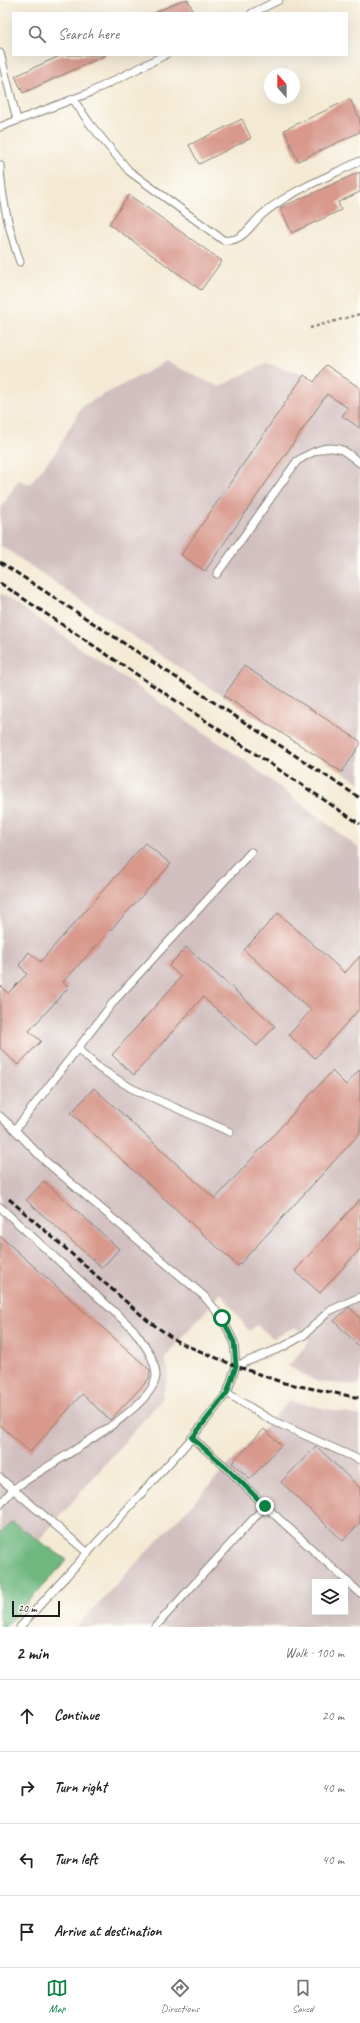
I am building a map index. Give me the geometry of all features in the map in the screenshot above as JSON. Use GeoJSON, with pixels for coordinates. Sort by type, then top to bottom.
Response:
{"type":"FeatureCollection","features":[{"type":"Feature","properties":{"kind":"lane"},"geometry":{"type":"LineString","coordinates":[[254,12],[279,0]]}},
{"type":"Feature","properties":{"kind":"lane"},"geometry":{"type":"LineString","coordinates":[[0,53],[17,120]]}},
{"type":"Feature","properties":{"kind":"lane"},"geometry":{"type":"LineString","coordinates":[[0,127],[73,99],[163,56]]}},
{"type":"Feature","properties":{"kind":"lane"},"geometry":{"type":"LineString","coordinates":[[73,99],[90,124],[129,171],[223,240],[232,241],[243,235],[264,213],[291,195],[360,161]]}},
{"type":"Feature","properties":{"kind":"lane"},"geometry":{"type":"LineString","coordinates":[[0,165],[1,187],[8,227],[20,262]]}},
{"type":"Feature","properties":{"kind":"lane"},"geometry":{"type":"LineString","coordinates":[[217,574],[297,461],[312,452],[325,449],[342,450],[360,463]]}},
{"type":"Feature","properties":{"kind":"lane"},"geometry":{"type":"LineString","coordinates":[[15,1130],[115,1000],[251,852]]}},
{"type":"Feature","properties":{"kind":"lane"},"geometry":{"type":"LineString","coordinates":[[78,1048],[99,1068],[131,1088],[230,1132]]}},
{"type":"Feature","properties":{"kind":"lane"},"geometry":{"type":"LineString","coordinates":[[0,1116],[44,1160],[204,1296],[222,1318],[234,1342],[236,1366],[227,1393],[192,1438],[20,1627]]}},
{"type":"Feature","properties":{"kind":"lane"},"geometry":{"type":"LineString","coordinates":[[0,1207],[133,1329],[149,1350],[156,1376],[153,1386],[139,1403],[113,1425],[13,1490],[0,1505]]}},
{"type":"Feature","properties":{"kind":"lane"},"geometry":{"type":"LineString","coordinates":[[236,1366],[283,1347],[304,1335],[329,1311],[360,1297]]}},
{"type":"Feature","properties":{"kind":"lane"},"geometry":{"type":"LineString","coordinates":[[227,1393],[271,1420],[360,1460]]}},
{"type":"Feature","properties":{"kind":"lane"},"geometry":{"type":"LineString","coordinates":[[192,1438],[227,1468],[265,1506],[360,1593]]}},
{"type":"Feature","properties":{"kind":"lane"},"geometry":{"type":"LineString","coordinates":[[0,1478],[88,1553]]}},
{"type":"Feature","properties":{"kind":"lane"},"geometry":{"type":"LineString","coordinates":[[155,1627],[265,1506]]}},
{"type":"Feature","properties":{"kind":"path"},"geometry":{"type":"LineString","coordinates":[[310,328],[360,314]]}},
{"type":"Feature","properties":{"kind":"shaded area"},"geometry":{"type":"Polygon","coordinates":[[[166,362],[219,387],[266,363],[304,375],[314,382],[326,365],[360,388],[360,783],[196,679],[0,545],[0,510],[18,480],[30,484],[57,450],[82,406],[166,362]]]}},
{"type":"Feature","properties":{"kind":"shaded area"},"geometry":{"type":"Polygon","coordinates":[[[0,593],[243,759],[360,849],[360,1385],[317,1382],[288,1366],[310,1341],[295,1327],[273,1338],[257,1325],[249,1331],[221,1293],[165,1358],[169,1372],[162,1399],[0,1585],[0,593]]]}},
{"type":"Feature","properties":{"kind":"shaded area"},"geometry":{"type":"Polygon","coordinates":[[[289,1401],[360,1416],[360,1627],[76,1627],[289,1401]]]}},
{"type":"Feature","properties":{"kind":"green space"},"geometry":{"type":"Polygon","coordinates":[[[12,1522],[67,1560],[5,1627],[0,1627],[0,1534],[12,1522]]]}},
{"type":"Feature","properties":{"kind":"building"},"geometry":{"type":"Polygon","coordinates":[[[183,0],[188,0],[194,12],[156,12],[183,0]]]}},
{"type":"Feature","properties":{"kind":"building"},"geometry":{"type":"Polygon","coordinates":[[[60,56],[104,56],[23,93],[15,76],[60,56]]]}},
{"type":"Feature","properties":{"kind":"building"},"geometry":{"type":"Polygon","coordinates":[[[350,99],[360,120],[360,132],[298,161],[284,130],[350,99]]]}},
{"type":"Feature","properties":{"kind":"building"},"geometry":{"type":"Polygon","coordinates":[[[242,119],[251,138],[199,164],[189,145],[242,119]]]}},
{"type":"Feature","properties":{"kind":"building"},"geometry":{"type":"Polygon","coordinates":[[[360,172],[360,192],[338,202],[341,210],[292,233],[280,208],[360,172]]]}},
{"type":"Feature","properties":{"kind":"building"},"geometry":{"type":"Polygon","coordinates":[[[129,195],[222,261],[201,290],[109,224],[129,195]]]}},
{"type":"Feature","properties":{"kind":"building"},"geometry":{"type":"Polygon","coordinates":[[[326,365],[360,388],[360,428],[342,416],[348,408],[327,394],[205,571],[181,555],[304,375],[314,382],[326,365]]]}},
{"type":"Feature","properties":{"kind":"building"},"geometry":{"type":"Polygon","coordinates":[[[244,666],[360,741],[360,745],[342,772],[224,696],[244,666]]]}},
{"type":"Feature","properties":{"kind":"building"},"geometry":{"type":"Polygon","coordinates":[[[145,843],[171,864],[63,982],[69,987],[29,1031],[41,1041],[18,1065],[0,1048],[0,985],[8,993],[27,974],[19,965],[29,952],[40,962],[145,843]]]}},
{"type":"Feature","properties":{"kind":"building"},"geometry":{"type":"Polygon","coordinates":[[[278,913],[345,973],[360,956],[360,1008],[315,1058],[289,1035],[311,1010],[244,950],[278,913]]]}},
{"type":"Feature","properties":{"kind":"building"},"geometry":{"type":"Polygon","coordinates":[[[186,947],[275,1026],[257,1046],[203,997],[134,1075],[112,1055],[181,977],[169,966],[186,947]]]}},
{"type":"Feature","properties":{"kind":"building"},"geometry":{"type":"Polygon","coordinates":[[[360,1069],[360,1133],[238,1266],[71,1113],[94,1088],[215,1199],[332,1071],[346,1085],[360,1069]]]}},
{"type":"Feature","properties":{"kind":"building"},"geometry":{"type":"Polygon","coordinates":[[[44,1181],[119,1249],[102,1268],[26,1200],[44,1181]]]}},
{"type":"Feature","properties":{"kind":"building"},"geometry":{"type":"Polygon","coordinates":[[[360,1199],[360,1249],[320,1293],[295,1271],[360,1199]]]}},
{"type":"Feature","properties":{"kind":"building"},"geometry":{"type":"Polygon","coordinates":[[[0,1236],[150,1370],[149,1379],[110,1420],[82,1394],[30,1452],[0,1425],[0,1236]]]}},
{"type":"Feature","properties":{"kind":"building"},"geometry":{"type":"Polygon","coordinates":[[[349,1307],[360,1318],[360,1347],[334,1321],[349,1307]]]}},
{"type":"Feature","properties":{"kind":"building"},"geometry":{"type":"Polygon","coordinates":[[[264,1429],[281,1445],[250,1479],[232,1463],[264,1429]]]}},
{"type":"Feature","properties":{"kind":"building"},"geometry":{"type":"Polygon","coordinates":[[[316,1446],[360,1488],[360,1523],[343,1541],[281,1482],[316,1446]]]}},
{"type":"Feature","properties":{"kind":"railway"},"geometry":{"type":"LineString","coordinates":[[0,562],[360,798]]}},
{"type":"Feature","properties":{"kind":"railway"},"geometry":{"type":"LineString","coordinates":[[0,583],[360,824]]}},
{"type":"Feature","properties":{"kind":"railway"},"geometry":{"type":"LineString","coordinates":[[9,1199],[147,1320],[178,1342],[236,1366],[284,1383],[360,1398]]}},
{"type":"Feature","properties":{"kind":"route"},"geometry":{"type":"LineString","coordinates":[[222,1318],[234,1342],[236,1366],[227,1393],[192,1438],[227,1468],[265,1506]]}}]}
